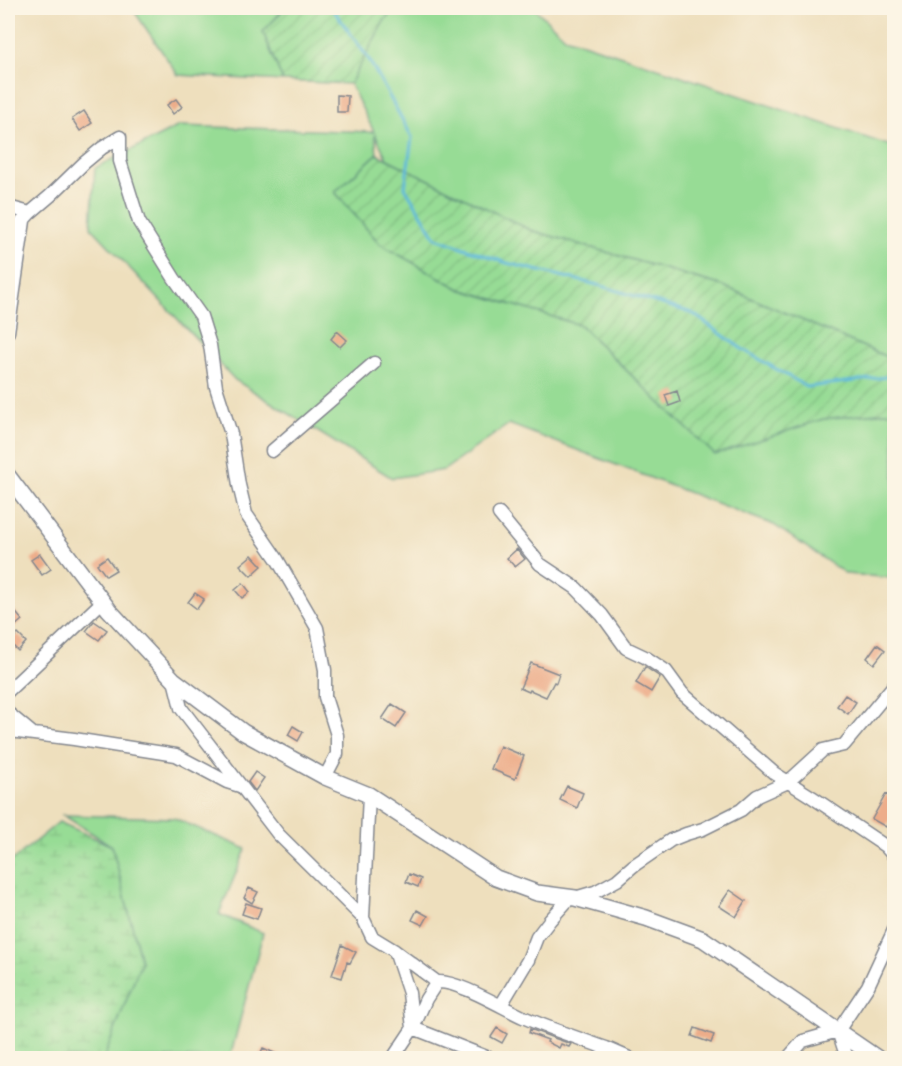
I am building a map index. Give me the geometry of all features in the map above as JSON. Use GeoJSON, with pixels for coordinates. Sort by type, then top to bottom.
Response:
{"type":"FeatureCollection","features":[{"type":"Feature","properties":{"kind":"street"},"geometry":{"type":"LineString","coordinates":[[8,237],[84,163],[120,137],[120,161],[139,222],[201,316],[210,345],[216,387],[231,434],[246,514],[277,559],[317,628],[325,670],[325,698],[337,735],[337,754],[325,777]]}},
{"type":"Feature","properties":{"kind":"street"},"geometry":{"type":"LineString","coordinates":[[8,207],[27,217]]}},
{"type":"Feature","properties":{"kind":"street"},"geometry":{"type":"LineString","coordinates":[[8,332],[27,217]]}},
{"type":"Feature","properties":{"kind":"street"},"geometry":{"type":"LineString","coordinates":[[272,451],[374,363]]}},
{"type":"Feature","properties":{"kind":"street"},"geometry":{"type":"LineString","coordinates":[[8,476],[102,602],[174,680],[243,732],[325,777],[369,795],[496,878],[537,892],[575,898],[646,918],[703,939],[877,1059]]}},
{"type":"Feature","properties":{"kind":"street"},"geometry":{"type":"LineString","coordinates":[[499,514],[540,564],[576,588],[602,615],[627,648],[666,671],[682,693],[774,773],[885,846],[894,856]]}},
{"type":"Feature","properties":{"kind":"street"},"geometry":{"type":"LineString","coordinates":[[8,691],[102,602]]}},
{"type":"Feature","properties":{"kind":"street"},"geometry":{"type":"LineString","coordinates":[[174,680],[181,708],[241,786],[278,834],[363,918],[372,937],[437,982],[444,981],[501,1005],[603,1053],[629,1059]]}},
{"type":"Feature","properties":{"kind":"street"},"geometry":{"type":"LineString","coordinates":[[501,1005],[528,960],[537,937],[568,900],[595,892],[617,880],[671,840],[703,829],[741,810],[757,796],[788,782],[823,750],[844,745],[894,685]]}},
{"type":"Feature","properties":{"kind":"street"},"geometry":{"type":"LineString","coordinates":[[8,713],[33,734]]}},
{"type":"Feature","properties":{"kind":"street"},"geometry":{"type":"LineString","coordinates":[[8,731],[176,755],[227,782],[241,786]]}},
{"type":"Feature","properties":{"kind":"street"},"geometry":{"type":"LineString","coordinates":[[363,918],[369,795]]}},
{"type":"Feature","properties":{"kind":"street"},"geometry":{"type":"LineString","coordinates":[[788,1059],[803,1041],[838,1031],[868,986],[894,930]]}},
{"type":"Feature","properties":{"kind":"street"},"geometry":{"type":"LineString","coordinates":[[395,951],[409,993],[413,1028]]}},
{"type":"Feature","properties":{"kind":"street"},"geometry":{"type":"LineString","coordinates":[[393,1059],[413,1028],[426,999],[437,982]]}},
{"type":"Feature","properties":{"kind":"street"},"geometry":{"type":"LineString","coordinates":[[413,1028],[489,1059]]}},
{"type":"Feature","properties":{"kind":"street"},"geometry":{"type":"LineString","coordinates":[[838,1031],[847,1059]]}},
{"type":"Feature","properties":{"kind":"green space"},"geometry":{"type":"Polygon","coordinates":[[[132,8],[285,8],[263,32],[283,81],[178,75],[132,8]]]}},
{"type":"Feature","properties":{"kind":"green space"},"geometry":{"type":"Polygon","coordinates":[[[285,8],[394,8],[384,21],[350,84],[283,81],[263,32],[285,8]]]}},
{"type":"Feature","properties":{"kind":"green space"},"geometry":{"type":"Polygon","coordinates":[[[394,8],[534,8],[565,37],[894,147],[894,360],[723,286],[530,230],[387,159],[375,134],[377,154],[335,192],[380,244],[460,289],[580,325],[715,454],[823,419],[894,411],[894,577],[846,574],[774,525],[509,424],[444,470],[392,478],[235,380],[91,227],[95,168],[179,126],[374,132],[350,84],[384,21],[394,8]]]}},
{"type":"Feature","properties":{"kind":"green space"},"geometry":{"type":"Polygon","coordinates":[[[377,154],[530,230],[723,286],[894,360],[894,411],[823,419],[715,455],[580,325],[460,289],[380,244],[335,192],[377,154]]]}},
{"type":"Feature","properties":{"kind":"green space"},"geometry":{"type":"Polygon","coordinates":[[[63,815],[174,818],[246,849],[219,914],[263,933],[230,1058],[104,1058],[141,962],[112,846],[63,815]]]}},
{"type":"Feature","properties":{"kind":"green space"},"geometry":{"type":"Polygon","coordinates":[[[59,822],[112,846],[141,962],[104,1058],[8,1058],[8,864],[59,822]]]}},
{"type":"Feature","properties":{"kind":"building"},"geometry":{"type":"Polygon","coordinates":[[[337,95],[348,96],[347,112],[337,112],[337,95]]]}},
{"type":"Feature","properties":{"kind":"building"},"geometry":{"type":"Polygon","coordinates":[[[176,99],[182,107],[173,114],[167,105],[176,99]]]}},
{"type":"Feature","properties":{"kind":"building"},"geometry":{"type":"Polygon","coordinates":[[[84,111],[92,123],[80,131],[72,119],[84,111]]]}},
{"type":"Feature","properties":{"kind":"building"},"geometry":{"type":"Polygon","coordinates":[[[337,331],[347,340],[340,347],[331,339],[337,331]]]}},
{"type":"Feature","properties":{"kind":"building"},"geometry":{"type":"Polygon","coordinates":[[[677,391],[680,402],[669,406],[665,395],[677,391]]]}},
{"type":"Feature","properties":{"kind":"building"},"geometry":{"type":"Polygon","coordinates":[[[517,549],[525,559],[515,567],[507,558],[517,549]]]}},
{"type":"Feature","properties":{"kind":"building"},"geometry":{"type":"Polygon","coordinates":[[[40,554],[51,569],[42,575],[31,560],[40,554]]]}},
{"type":"Feature","properties":{"kind":"building"},"geometry":{"type":"Polygon","coordinates":[[[252,555],[262,566],[251,576],[240,565],[252,555]]]}},
{"type":"Feature","properties":{"kind":"building"},"geometry":{"type":"Polygon","coordinates":[[[107,557],[116,570],[106,576],[97,564],[107,557]]]}},
{"type":"Feature","properties":{"kind":"building"},"geometry":{"type":"Polygon","coordinates":[[[243,583],[250,592],[242,598],[235,590],[243,583]]]}},
{"type":"Feature","properties":{"kind":"building"},"geometry":{"type":"Polygon","coordinates":[[[195,593],[204,599],[197,609],[188,602],[195,593]]]}},
{"type":"Feature","properties":{"kind":"building"},"geometry":{"type":"Polygon","coordinates":[[[8,603],[22,620],[8,632],[8,603]]]}},
{"type":"Feature","properties":{"kind":"building"},"geometry":{"type":"Polygon","coordinates":[[[94,621],[107,630],[99,640],[86,631],[94,621]]]}},
{"type":"Feature","properties":{"kind":"building"},"geometry":{"type":"Polygon","coordinates":[[[18,634],[26,642],[18,651],[9,642],[18,634]]]}},
{"type":"Feature","properties":{"kind":"building"},"geometry":{"type":"Polygon","coordinates":[[[877,644],[885,650],[874,664],[867,658],[877,644]]]}},
{"type":"Feature","properties":{"kind":"building"},"geometry":{"type":"Polygon","coordinates":[[[531,663],[559,674],[556,683],[554,682],[546,697],[520,688],[531,663]]]}},
{"type":"Feature","properties":{"kind":"building"},"geometry":{"type":"Polygon","coordinates":[[[645,667],[660,677],[651,692],[636,683],[645,667]]]}},
{"type":"Feature","properties":{"kind":"building"},"geometry":{"type":"Polygon","coordinates":[[[845,695],[856,702],[848,714],[837,706],[845,695]]]}},
{"type":"Feature","properties":{"kind":"building"},"geometry":{"type":"Polygon","coordinates":[[[392,704],[406,713],[396,728],[382,719],[392,704]]]}},
{"type":"Feature","properties":{"kind":"building"},"geometry":{"type":"Polygon","coordinates":[[[293,726],[303,732],[298,741],[288,735],[293,726]]]}},
{"type":"Feature","properties":{"kind":"building"},"geometry":{"type":"Polygon","coordinates":[[[500,746],[524,756],[515,779],[491,769],[500,746]]]}},
{"type":"Feature","properties":{"kind":"building"},"geometry":{"type":"Polygon","coordinates":[[[255,772],[264,778],[255,791],[248,782],[255,772]]]}},
{"type":"Feature","properties":{"kind":"building"},"geometry":{"type":"Polygon","coordinates":[[[567,786],[583,793],[577,808],[560,800],[567,786]]]}},
{"type":"Feature","properties":{"kind":"building"},"geometry":{"type":"Polygon","coordinates":[[[886,794],[894,799],[894,813],[886,827],[872,819],[886,794]]]}},
{"type":"Feature","properties":{"kind":"building"},"geometry":{"type":"Polygon","coordinates":[[[409,874],[421,879],[418,887],[406,882],[409,874]]]}},
{"type":"Feature","properties":{"kind":"building"},"geometry":{"type":"Polygon","coordinates":[[[249,888],[258,892],[252,903],[244,898],[249,888]]]}},
{"type":"Feature","properties":{"kind":"building"},"geometry":{"type":"Polygon","coordinates":[[[730,890],[746,901],[736,917],[719,906],[730,890]]]}},
{"type":"Feature","properties":{"kind":"building"},"geometry":{"type":"Polygon","coordinates":[[[246,903],[261,908],[257,919],[242,914],[246,903]]]}},
{"type":"Feature","properties":{"kind":"building"},"geometry":{"type":"Polygon","coordinates":[[[417,910],[428,916],[423,925],[412,920],[417,910]]]}},
{"type":"Feature","properties":{"kind":"building"},"geometry":{"type":"Polygon","coordinates":[[[342,945],[356,952],[350,963],[347,962],[342,978],[332,975],[342,945]]]}},
{"type":"Feature","properties":{"kind":"building"},"geometry":{"type":"Polygon","coordinates":[[[497,1028],[507,1034],[502,1043],[491,1037],[497,1028]]]}},
{"type":"Feature","properties":{"kind":"building"},"geometry":{"type":"Polygon","coordinates":[[[695,1028],[714,1035],[711,1043],[692,1036],[695,1028]]]}},
{"type":"Feature","properties":{"kind":"building"},"geometry":{"type":"Polygon","coordinates":[[[530,1029],[571,1044],[569,1047],[561,1044],[559,1048],[547,1042],[548,1040],[529,1033],[530,1029]]]}},
{"type":"Feature","properties":{"kind":"building"},"geometry":{"type":"Polygon","coordinates":[[[263,1048],[288,1059],[258,1059],[263,1048]]]}},
{"type":"Feature","properties":{"kind":"waterway"},"geometry":{"type":"LineString","coordinates":[[332,8],[368,58],[412,137],[405,187],[436,238],[507,263],[598,285],[692,313],[742,349],[807,387],[894,376]]}}]}
